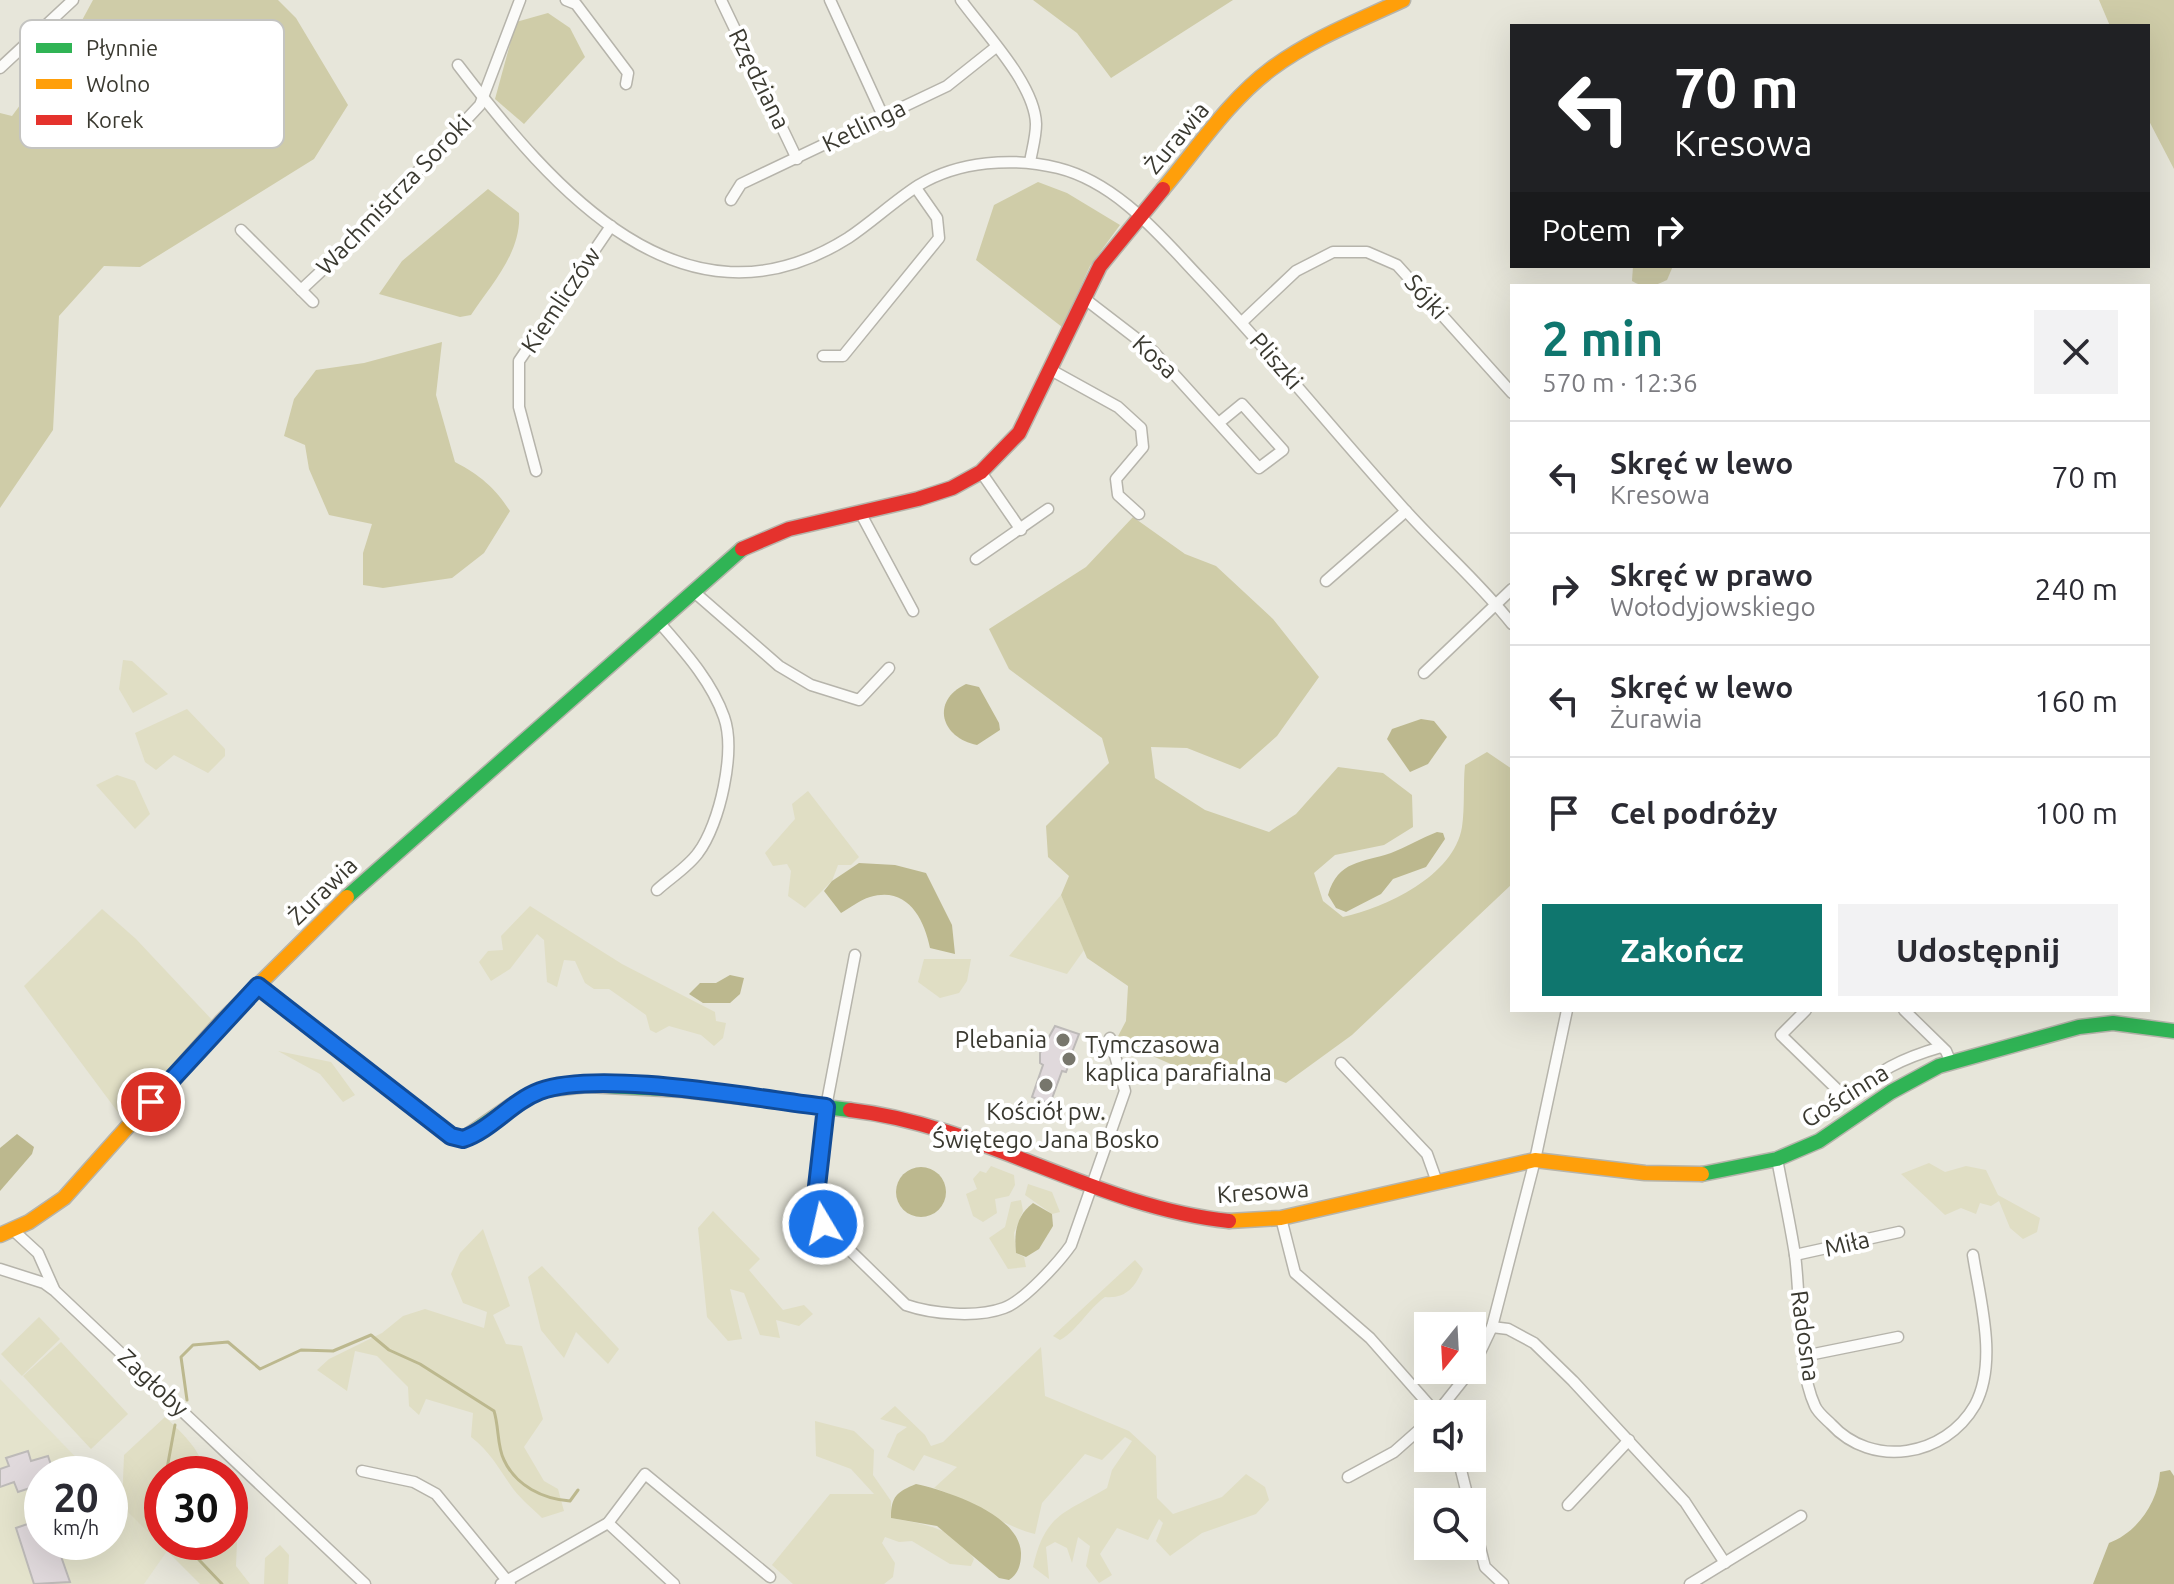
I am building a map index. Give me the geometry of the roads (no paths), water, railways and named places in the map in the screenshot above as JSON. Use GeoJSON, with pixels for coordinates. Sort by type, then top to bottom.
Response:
{"type":"FeatureCollection","features":[{"type":"Feature","properties":{"kind":"street"},"geometry":{"type":"LineString","coordinates":[[52,20],[73,0]]}},
{"type":"Feature","properties":{"kind":"street"},"geometry":{"type":"LineString","coordinates":[[482,96],[520,0]]}},
{"type":"Feature","properties":{"kind":"street"},"geometry":{"type":"LineString","coordinates":[[566,0],[576,4],[628,73],[626,84]]}},
{"type":"Feature","properties":{"kind":"street","name":"Rzędziana"},"geometry":{"type":"LineString","coordinates":[[721,0],[797,159]]}},
{"type":"Feature","properties":{"kind":"street"},"geometry":{"type":"LineString","coordinates":[[830,0],[883,116]]}},
{"type":"Feature","properties":{"kind":"street"},"geometry":{"type":"LineString","coordinates":[[961,0],[1016,71],[1036,123],[1030,162]]}},
{"type":"Feature","properties":{"kind":"street","name":"Żurawia"},"geometry":{"type":"LineString","coordinates":[[7,1233],[52,1208],[75,1188],[222,1021],[378,868],[739,550],[764,538],[952,488],[981,472],[1019,433],[1100,266],[1240,97],[1269,70],[1310,43],[1403,0]]}},
{"type":"Feature","properties":{"kind":"street","name":"Ketlinga"},"geometry":{"type":"LineString","coordinates":[[731,200],[741,184],[947,86],[996,47]]}},
{"type":"Feature","properties":{"kind":"street"},"geometry":{"type":"LineString","coordinates":[[0,68],[20,49]]}},
{"type":"Feature","properties":{"kind":"street","name":"Pliszki"},"geometry":{"type":"LineString","coordinates":[[458,65],[548,171],[611,226],[636,244],[678,265],[748,275],[780,270],[818,255],[848,237],[916,188],[971,166],[1030,162],[1061,169],[1101,186],[1140,215],[1242,322],[1406,511],[1510,621]]}},
{"type":"Feature","properties":{"kind":"street","name":"Wachmistrza Soroki"},"geometry":{"type":"LineString","coordinates":[[301,290],[348,246],[445,144],[480,105],[482,96]]}},
{"type":"Feature","properties":{"kind":"street"},"geometry":{"type":"LineString","coordinates":[[823,356],[843,356],[939,238],[937,218],[916,188]]}},
{"type":"Feature","properties":{"kind":"street","name":"Kiemliczów"},"geometry":{"type":"LineString","coordinates":[[536,471],[519,407],[519,361],[611,226]]}},
{"type":"Feature","properties":{"kind":"street","name":"Wachmistrza Soroki"},"geometry":{"type":"LineString","coordinates":[[241,230],[313,302]]}},
{"type":"Feature","properties":{"kind":"street","name":"Sójki"},"geometry":{"type":"LineString","coordinates":[[1242,322],[1296,271],[1333,252],[1367,252],[1397,265],[1510,391]]}},
{"type":"Feature","properties":{"kind":"street","name":"Kosa"},"geometry":{"type":"LineString","coordinates":[[1085,299],[1154,352],[1259,468],[1283,450],[1242,404],[1220,422]]}},
{"type":"Feature","properties":{"kind":"street"},"geometry":{"type":"LineString","coordinates":[[1051,370],[1118,407],[1141,428],[1143,447],[1116,479],[1118,495],[1139,514]]}},
{"type":"Feature","properties":{"kind":"street"},"geometry":{"type":"LineString","coordinates":[[981,472],[1021,530]]}},
{"type":"Feature","properties":{"kind":"street"},"geometry":{"type":"LineString","coordinates":[[976,559],[1048,509]]}},
{"type":"Feature","properties":{"kind":"street"},"geometry":{"type":"LineString","coordinates":[[1326,581],[1406,511]]}},
{"type":"Feature","properties":{"kind":"street"},"geometry":{"type":"LineString","coordinates":[[861,514],[913,611]]}},
{"type":"Feature","properties":{"kind":"street"},"geometry":{"type":"LineString","coordinates":[[693,591],[779,666],[811,685],[859,700],[889,668]]}},
{"type":"Feature","properties":{"kind":"street"},"geometry":{"type":"LineString","coordinates":[[1424,673],[1510,591]]}},
{"type":"Feature","properties":{"kind":"street"},"geometry":{"type":"LineString","coordinates":[[657,890],[698,853],[715,820],[726,773],[725,719],[696,666],[658,621]]}},
{"type":"Feature","properties":{"kind":"street"},"geometry":{"type":"LineString","coordinates":[[855,955],[826,1107],[815,1204],[823,1224],[906,1305],[923,1311],[989,1311],[1007,1307],[1060,1261],[1071,1245],[1125,1091],[1110,1038]]}},
{"type":"Feature","properties":{"kind":"street","name":"Kresowa"},"geometry":{"type":"LineString","coordinates":[[258,986],[451,1136],[463,1139],[512,1105],[542,1090],[587,1085],[654,1087],[869,1112],[950,1133],[1093,1189],[1193,1217],[1233,1221],[1281,1218],[1535,1160]]}},
{"type":"Feature","properties":{"kind":"street"},"geometry":{"type":"LineString","coordinates":[[1486,1340],[1492,1327],[1535,1160],[1567,1012]]}},
{"type":"Feature","properties":{"kind":"street"},"geometry":{"type":"LineString","coordinates":[[1804,1012],[1781,1035],[1847,1099],[1871,1077],[1900,1059],[1941,1047]]}},
{"type":"Feature","properties":{"kind":"street"},"geometry":{"type":"LineString","coordinates":[[1906,1012],[1941,1047],[1951,1063]]}},
{"type":"Feature","properties":{"kind":"street","name":"Gościnna"},"geometry":{"type":"LineString","coordinates":[[1535,1160],[1645,1173],[1697,1175],[1777,1159],[1819,1141],[1891,1092],[1951,1063],[2079,1027],[2113,1023],[2174,1031]]}},
{"type":"Feature","properties":{"kind":"street"},"geometry":{"type":"LineString","coordinates":[[1341,1063],[1427,1154],[1437,1182]]}},
{"type":"Feature","properties":{"kind":"street","name":"Radosna"},"geometry":{"type":"LineString","coordinates":[[1777,1159],[1795,1255],[1804,1356],[1815,1407],[1843,1437],[1878,1453],[1916,1450],[1952,1434],[1975,1404],[1984,1377],[1985,1338],[1973,1255]]}},
{"type":"Feature","properties":{"kind":"street"},"geometry":{"type":"LineString","coordinates":[[1281,1218],[1295,1273],[1370,1338],[1424,1400]]}},
{"type":"Feature","properties":{"kind":"street","name":"Miła"},"geometry":{"type":"LineString","coordinates":[[1795,1255],[1899,1232]]}},
{"type":"Feature","properties":{"kind":"street","name":"Zagłoby"},"geometry":{"type":"LineString","coordinates":[[7,1233],[38,1253],[55,1291]]}},
{"type":"Feature","properties":{"kind":"street","name":"Zagłoby"},"geometry":{"type":"LineString","coordinates":[[0,1269],[44,1283],[55,1291],[365,1584]]}},
{"type":"Feature","properties":{"kind":"street"},"geometry":{"type":"LineString","coordinates":[[1492,1327],[1508,1329],[1534,1343],[1685,1502],[1725,1563]]}},
{"type":"Feature","properties":{"kind":"street"},"geometry":{"type":"LineString","coordinates":[[1804,1356],[1898,1337]]}},
{"type":"Feature","properties":{"kind":"street"},"geometry":{"type":"LineString","coordinates":[[1447,1400],[1460,1384]]}},
{"type":"Feature","properties":{"kind":"street"},"geometry":{"type":"LineString","coordinates":[[1348,1477],[1394,1452],[1414,1434]]}},
{"type":"Feature","properties":{"kind":"street"},"geometry":{"type":"LineString","coordinates":[[1568,1505],[1629,1440]]}},
{"type":"Feature","properties":{"kind":"street"},"geometry":{"type":"LineString","coordinates":[[362,1471],[414,1482],[436,1494],[506,1583],[608,1523],[645,1474],[770,1577]]}},
{"type":"Feature","properties":{"kind":"street"},"geometry":{"type":"LineString","coordinates":[[1690,1584],[1801,1516]]}},
{"type":"Feature","properties":{"kind":"street"},"geometry":{"type":"LineString","coordinates":[[608,1523],[674,1584]]}},
{"type":"Feature","properties":{"kind":"street"},"geometry":{"type":"LineString","coordinates":[[1483,1560],[1485,1567],[1503,1584]]}},
{"type":"Feature","properties":{"kind":"waterway"},"geometry":{"type":"LineString","coordinates":[[187,1400],[181,1357],[193,1345],[228,1342],[260,1369],[301,1350],[333,1351],[371,1335],[389,1350],[420,1364],[494,1411],[502,1455],[509,1469],[531,1490],[570,1501],[578,1490]]}},
{"type":"Feature","properties":{"kind":"waterway"},"geometry":{"type":"LineString","coordinates":[[169,1456],[175,1425]]}},
{"type":"Feature","properties":{"kind":"waterway"},"geometry":{"type":"LineString","coordinates":[[199,1560],[222,1584]]}},
{"type":"Feature","properties":{"kind":"place","name":"Plebania"},"geometry":{"type":"Point","coordinates":[1063,1040]}},
{"type":"Feature","properties":{"kind":"place","name":"Tymczasowa kaplica parafialna"},"geometry":{"type":"Point","coordinates":[1069,1059]}},
{"type":"Feature","properties":{"kind":"place","name":"Kościół pw. Świętego Jana Bosko"},"geometry":{"type":"Point","coordinates":[1046,1085]}}]}
